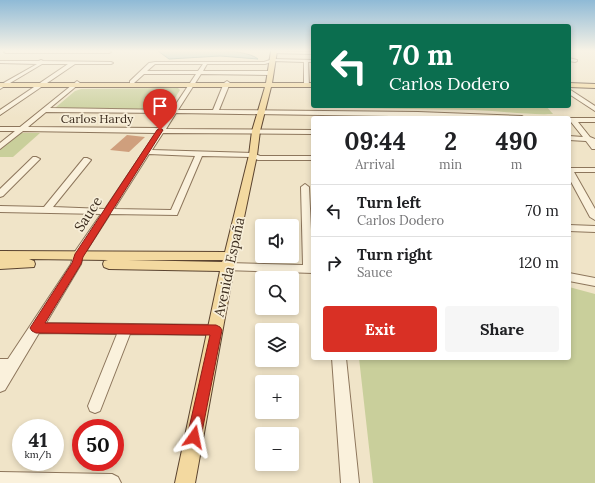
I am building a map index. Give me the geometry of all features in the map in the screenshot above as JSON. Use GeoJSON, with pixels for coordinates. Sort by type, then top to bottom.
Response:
{"type":"FeatureCollection","features":[{"type":"Feature","properties":{"kind":"main road","name":"Avenida España"},"geometry":{"type":"LineString","coordinates":[[185,483],[229,261],[253,155],[256,131],[269,84],[270,74]]}},
{"type":"Feature","properties":{"kind":"main road"},"geometry":{"type":"LineString","coordinates":[[76,84],[132,82],[190,84]]}},
{"type":"Feature","properties":{"kind":"main road"},"geometry":{"type":"LineString","coordinates":[[1,85],[9,83],[43,84]]}},
{"type":"Feature","properties":{"kind":"main road"},"geometry":{"type":"LineString","coordinates":[[1,85],[310,84]]}},
{"type":"Feature","properties":{"kind":"main road"},"geometry":{"type":"LineString","coordinates":[[571,86],[595,86]]}},
{"type":"Feature","properties":{"kind":"main road"},"geometry":{"type":"LineString","coordinates":[[0,262],[77,260],[229,261]]}},
{"type":"Feature","properties":{"kind":"street"},"geometry":{"type":"LineString","coordinates":[[9,83],[24,74]]}},
{"type":"Feature","properties":{"kind":"street"},"geometry":{"type":"LineString","coordinates":[[0,113],[58,74]]}},
{"type":"Feature","properties":{"kind":"street"},"geometry":{"type":"LineString","coordinates":[[132,82],[140,74]]}},
{"type":"Feature","properties":{"kind":"street","name":"Sauce"},"geometry":{"type":"LineString","coordinates":[[0,385],[6,365],[36,328],[108,211],[198,74]]}},
{"type":"Feature","properties":{"kind":"street"},"geometry":{"type":"LineString","coordinates":[[308,74],[310,84]]}},
{"type":"Feature","properties":{"kind":"street"},"geometry":{"type":"LineString","coordinates":[[0,147],[76,84]]}},
{"type":"Feature","properties":{"kind":"street"},"geometry":{"type":"LineString","coordinates":[[216,111],[227,84]]}},
{"type":"Feature","properties":{"kind":"street"},"geometry":{"type":"LineString","coordinates":[[571,92],[595,109]]}},
{"type":"Feature","properties":{"kind":"street"},"geometry":{"type":"LineString","coordinates":[[44,110],[216,111],[496,116]]}},
{"type":"Feature","properties":{"kind":"street"},"geometry":{"type":"LineString","coordinates":[[571,120],[595,120]]}},
{"type":"Feature","properties":{"kind":"street"},"geometry":{"type":"LineString","coordinates":[[571,120],[591,139],[595,147]]}},
{"type":"Feature","properties":{"kind":"street","name":"Carlos Hardy"},"geometry":{"type":"LineString","coordinates":[[0,129],[311,132]]}},
{"type":"Feature","properties":{"kind":"street"},"geometry":{"type":"LineString","coordinates":[[571,138],[591,139]]}},
{"type":"Feature","properties":{"kind":"street"},"geometry":{"type":"LineString","coordinates":[[146,152],[193,152],[199,154],[253,155],[258,158],[311,158]]}},
{"type":"Feature","properties":{"kind":"street"},"geometry":{"type":"LineString","coordinates":[[0,209],[174,213],[199,154]]}},
{"type":"Feature","properties":{"kind":"street"},"geometry":{"type":"LineString","coordinates":[[0,194],[36,159]]}},
{"type":"Feature","properties":{"kind":"street"},"geometry":{"type":"LineString","coordinates":[[47,209],[87,160]]}},
{"type":"Feature","properties":{"kind":"street"},"geometry":{"type":"LineString","coordinates":[[571,170],[595,170]]}},
{"type":"Feature","properties":{"kind":"street"},"geometry":{"type":"LineString","coordinates":[[571,174],[595,217]]}},
{"type":"Feature","properties":{"kind":"street"},"geometry":{"type":"LineString","coordinates":[[229,261],[311,269],[305,187]]}},
{"type":"Feature","properties":{"kind":"street"},"geometry":{"type":"LineString","coordinates":[[571,228],[595,228]]}},
{"type":"Feature","properties":{"kind":"street"},"geometry":{"type":"LineString","coordinates":[[571,277],[595,282]]}},
{"type":"Feature","properties":{"kind":"street"},"geometry":{"type":"LineString","coordinates":[[36,328],[216,330]]}},
{"type":"Feature","properties":{"kind":"street"},"geometry":{"type":"LineString","coordinates":[[95,406],[126,330]]}},
{"type":"Feature","properties":{"kind":"street"},"geometry":{"type":"LineString","coordinates":[[339,360],[350,483]]}},
{"type":"Feature","properties":{"kind":"street"},"geometry":{"type":"LineString","coordinates":[[0,480],[112,483]]}},
{"type":"Feature","properties":{"kind":"green space"},"geometry":{"type":"Polygon","coordinates":[[[178,88],[180,90],[169,108],[166,110],[55,108],[75,91],[81,89],[178,88]]]}},
{"type":"Feature","properties":{"kind":"green space"},"geometry":{"type":"Polygon","coordinates":[[[352,108],[548,108],[553,114],[474,110],[352,108]]]}},
{"type":"Feature","properties":{"kind":"green space"},"geometry":{"type":"Polygon","coordinates":[[[21,133],[40,133],[13,157],[0,157],[0,150],[21,133]]]}},
{"type":"Feature","properties":{"kind":"green space"},"geometry":{"type":"Polygon","coordinates":[[[571,288],[595,294],[595,483],[373,483],[359,360],[571,360],[571,288]]]}},
{"type":"Feature","properties":{"kind":"building"},"geometry":{"type":"Polygon","coordinates":[[[127,135],[145,137],[129,152],[110,150],[127,135]]]}},
{"type":"Feature","properties":{"kind":"route"},"geometry":{"type":"LineString","coordinates":[[160,130],[78,256],[76,264],[36,328],[216,330],[194,437]]}}]}
